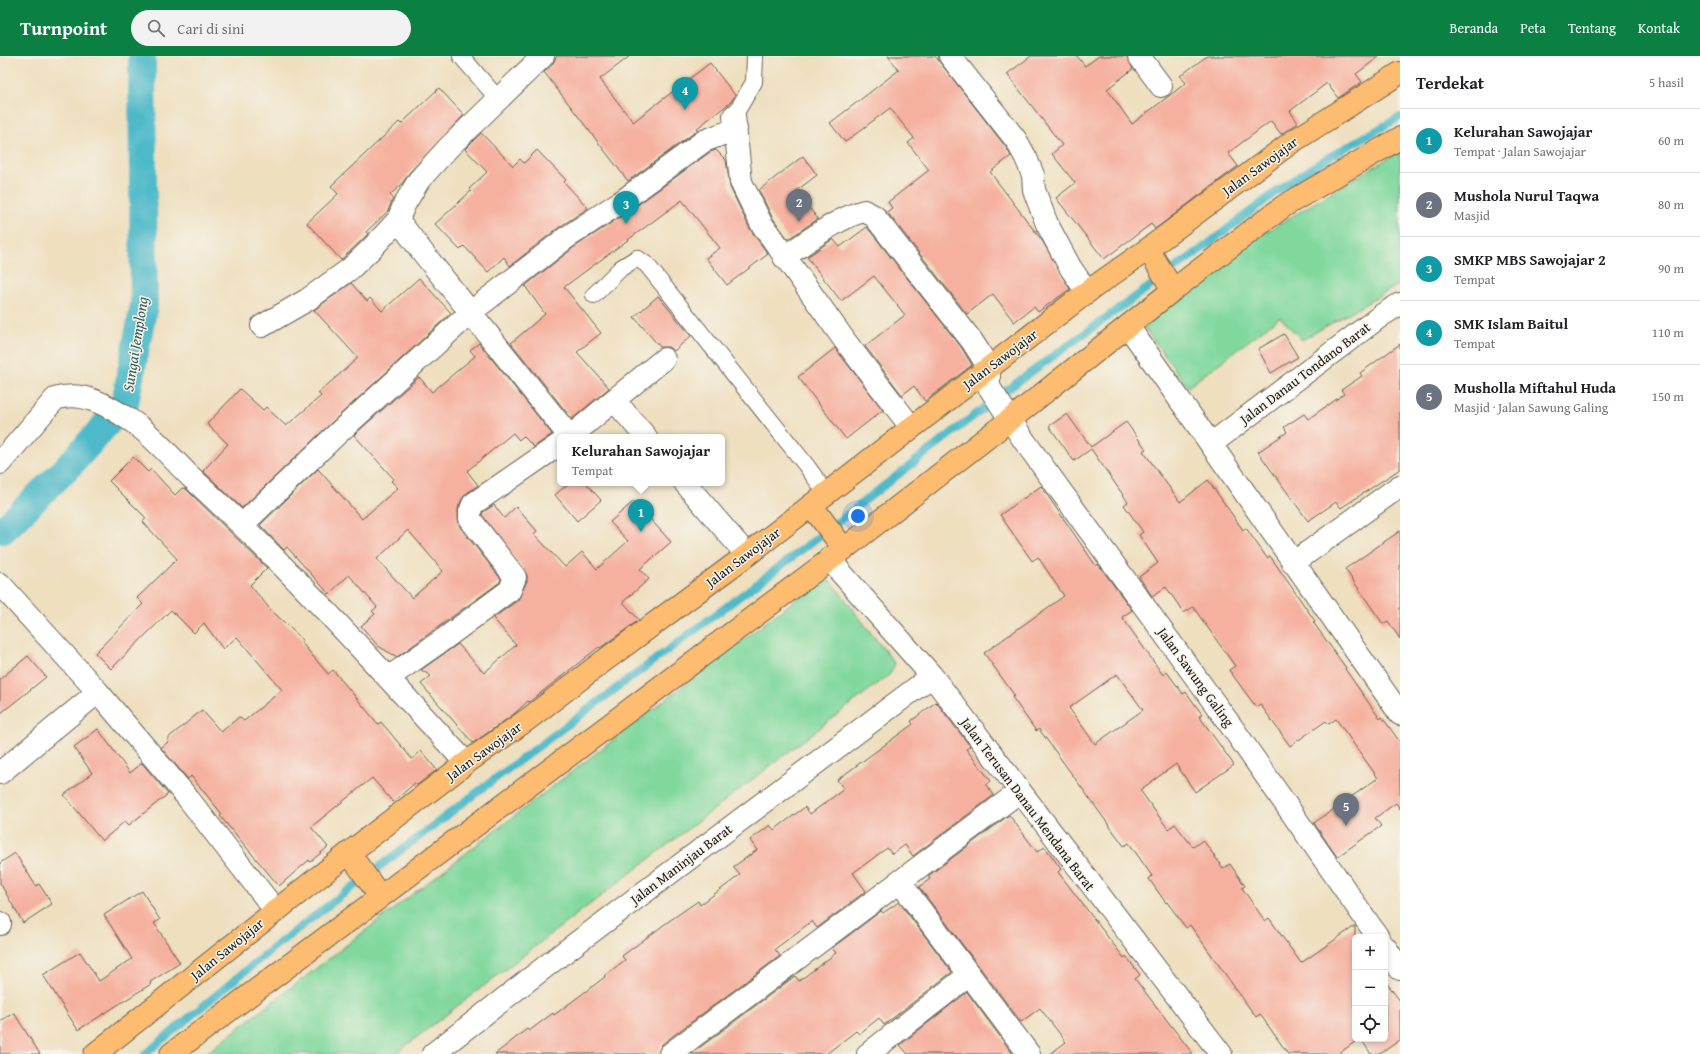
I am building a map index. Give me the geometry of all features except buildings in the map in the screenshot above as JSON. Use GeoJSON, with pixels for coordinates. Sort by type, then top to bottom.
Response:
{"type":"FeatureCollection","features":[{"type":"Feature","properties":{"kind":"main road","name":"Jalan Sawojajar"},"geometry":{"type":"LineString","coordinates":[[171,1054],[827,527],[1008,416],[1128,326],[1161,271],[1288,144],[1400,73]]}},
{"type":"Feature","properties":{"kind":"main road","name":"Jalan Sawojajar"},"geometry":{"type":"LineString","coordinates":[[95,1054],[275,910],[354,860],[466,763],[528,719],[747,555],[827,527],[911,427],[989,377],[1087,292],[1161,271],[1284,206],[1400,138]]}},
{"type":"Feature","properties":{"kind":"main road"},"geometry":{"type":"LineString","coordinates":[[354,860],[376,890]]}},
{"type":"Feature","properties":{"kind":"street"},"geometry":{"type":"LineString","coordinates":[[262,326],[307,300],[350,269],[398,220],[404,205],[419,180],[449,147],[543,56]]}},
{"type":"Feature","properties":{"kind":"street"},"geometry":{"type":"LineString","coordinates":[[950,56],[1016,140],[1033,174],[1034,190],[1047,224],[1070,267],[1087,292]]}},
{"type":"Feature","properties":{"kind":"street"},"geometry":{"type":"LineString","coordinates":[[1139,56],[1161,86]]}},
{"type":"Feature","properties":{"kind":"street"},"geometry":{"type":"LineString","coordinates":[[242,525],[338,433],[471,312],[566,238],[625,199],[704,141],[735,123],[741,182],[761,223],[845,341],[911,427]]}},
{"type":"Feature","properties":{"kind":"street","name":"Jalan Sawung Galing"},"geometry":{"type":"LineString","coordinates":[[784,257],[829,227],[857,213],[864,211],[874,216],[972,341],[1008,416],[1023,439],[1234,730],[1376,934]]}},
{"type":"Feature","properties":{"kind":"street"},"geometry":{"type":"LineString","coordinates":[[398,220],[568,434]]}},
{"type":"Feature","properties":{"kind":"street","name":"Jalan Danau Tondano Barat"},"geometry":{"type":"LineString","coordinates":[[1212,444],[1382,315],[1400,304]]}},
{"type":"Feature","properties":{"kind":"street"},"geometry":{"type":"LineString","coordinates":[[1128,326],[1400,714]]}},
{"type":"Feature","properties":{"kind":"street"},"geometry":{"type":"LineString","coordinates":[[574,434],[664,359]]}},
{"type":"Feature","properties":{"kind":"street"},"geometry":{"type":"LineString","coordinates":[[0,463],[55,399],[77,395],[95,400],[131,420],[284,567],[466,763]]}},
{"type":"Feature","properties":{"kind":"street"},"geometry":{"type":"LineString","coordinates":[[614,400],[643,434]]}},
{"type":"Feature","properties":{"kind":"street"},"geometry":{"type":"LineString","coordinates":[[388,678],[510,590],[515,577],[470,519],[470,512],[473,504],[557,446]]}},
{"type":"Feature","properties":{"kind":"street"},"geometry":{"type":"LineString","coordinates":[[688,486],[747,555]]}},
{"type":"Feature","properties":{"kind":"street"},"geometry":{"type":"LineString","coordinates":[[1293,563],[1400,486]]}},
{"type":"Feature","properties":{"kind":"street","name":"Jalan Terusan Danau Mendana Barat"},"geometry":{"type":"LineString","coordinates":[[827,527],[932,676],[1019,792],[1221,1054]]}},
{"type":"Feature","properties":{"kind":"street"},"geometry":{"type":"LineString","coordinates":[[0,584],[98,692],[187,797],[275,910]]}},
{"type":"Feature","properties":{"kind":"street","name":"Jalan Maninjau Barat"},"geometry":{"type":"LineString","coordinates":[[433,1054],[618,912],[932,676]]}},
{"type":"Feature","properties":{"kind":"street"},"geometry":{"type":"LineString","coordinates":[[0,773],[98,692]]}},
{"type":"Feature","properties":{"kind":"street"},"geometry":{"type":"LineString","coordinates":[[670,1054],[1019,792]]}},
{"type":"Feature","properties":{"kind":"street"},"geometry":{"type":"LineString","coordinates":[[899,881],[1030,1054]]}},
{"type":"Feature","properties":{"kind":"street"},"geometry":{"type":"LineString","coordinates":[[1388,951],[1400,969]]}},
{"type":"Feature","properties":{"kind":"street"},"geometry":{"type":"LineString","coordinates":[[868,1054],[969,975]]}},
{"type":"Feature","properties":{"kind":"lane"},"geometry":{"type":"LineString","coordinates":[[461,56],[498,99]]}},
{"type":"Feature","properties":{"kind":"lane"},"geometry":{"type":"LineString","coordinates":[[735,123],[754,82],[755,56]]}},
{"type":"Feature","properties":{"kind":"lane"},"geometry":{"type":"LineString","coordinates":[[594,295],[621,268],[636,258],[647,266],[806,464],[827,527]]}},
{"type":"Feature","properties":{"kind":"green space"},"geometry":{"type":"Polygon","coordinates":[[[1400,151],[1400,284],[1302,340],[1280,317],[1188,387],[1143,326],[1258,237],[1400,151]]]}},
{"type":"Feature","properties":{"kind":"green space"},"geometry":{"type":"Polygon","coordinates":[[[827,579],[831,581],[895,664],[890,674],[395,1054],[205,1054],[821,580],[827,579]]]}},
{"type":"Feature","properties":{"kind":"waterway","name":"Sungai Jemplong"},"geometry":{"type":"LineString","coordinates":[[0,529],[3,530],[69,466],[125,403],[144,305],[142,56]]}},
{"type":"Feature","properties":{"kind":"waterway"},"geometry":{"type":"LineString","coordinates":[[145,1054],[279,943],[492,781],[786,562],[1016,383],[1204,247],[1277,191],[1327,158],[1400,117]]}},
{"type":"Feature","properties":{"kind":"place","name":"SMK Islam Baitul"},"geometry":{"type":"Point","coordinates":[685,110]}},
{"type":"Feature","properties":{"kind":"place","name":"Mushola Nurul Taqwa"},"geometry":{"type":"Point","coordinates":[799,222]}},
{"type":"Feature","properties":{"kind":"place","name":"SMKP MBS Sawojajar 2"},"geometry":{"type":"Point","coordinates":[626,224]}},
{"type":"Feature","properties":{"kind":"place","name":"Kelurahan Sawojajar"},"geometry":{"type":"Point","coordinates":[641,532]}},
{"type":"Feature","properties":{"kind":"place","name":"Musholla Miftahul Huda"},"geometry":{"type":"Point","coordinates":[1346,826]}}]}
